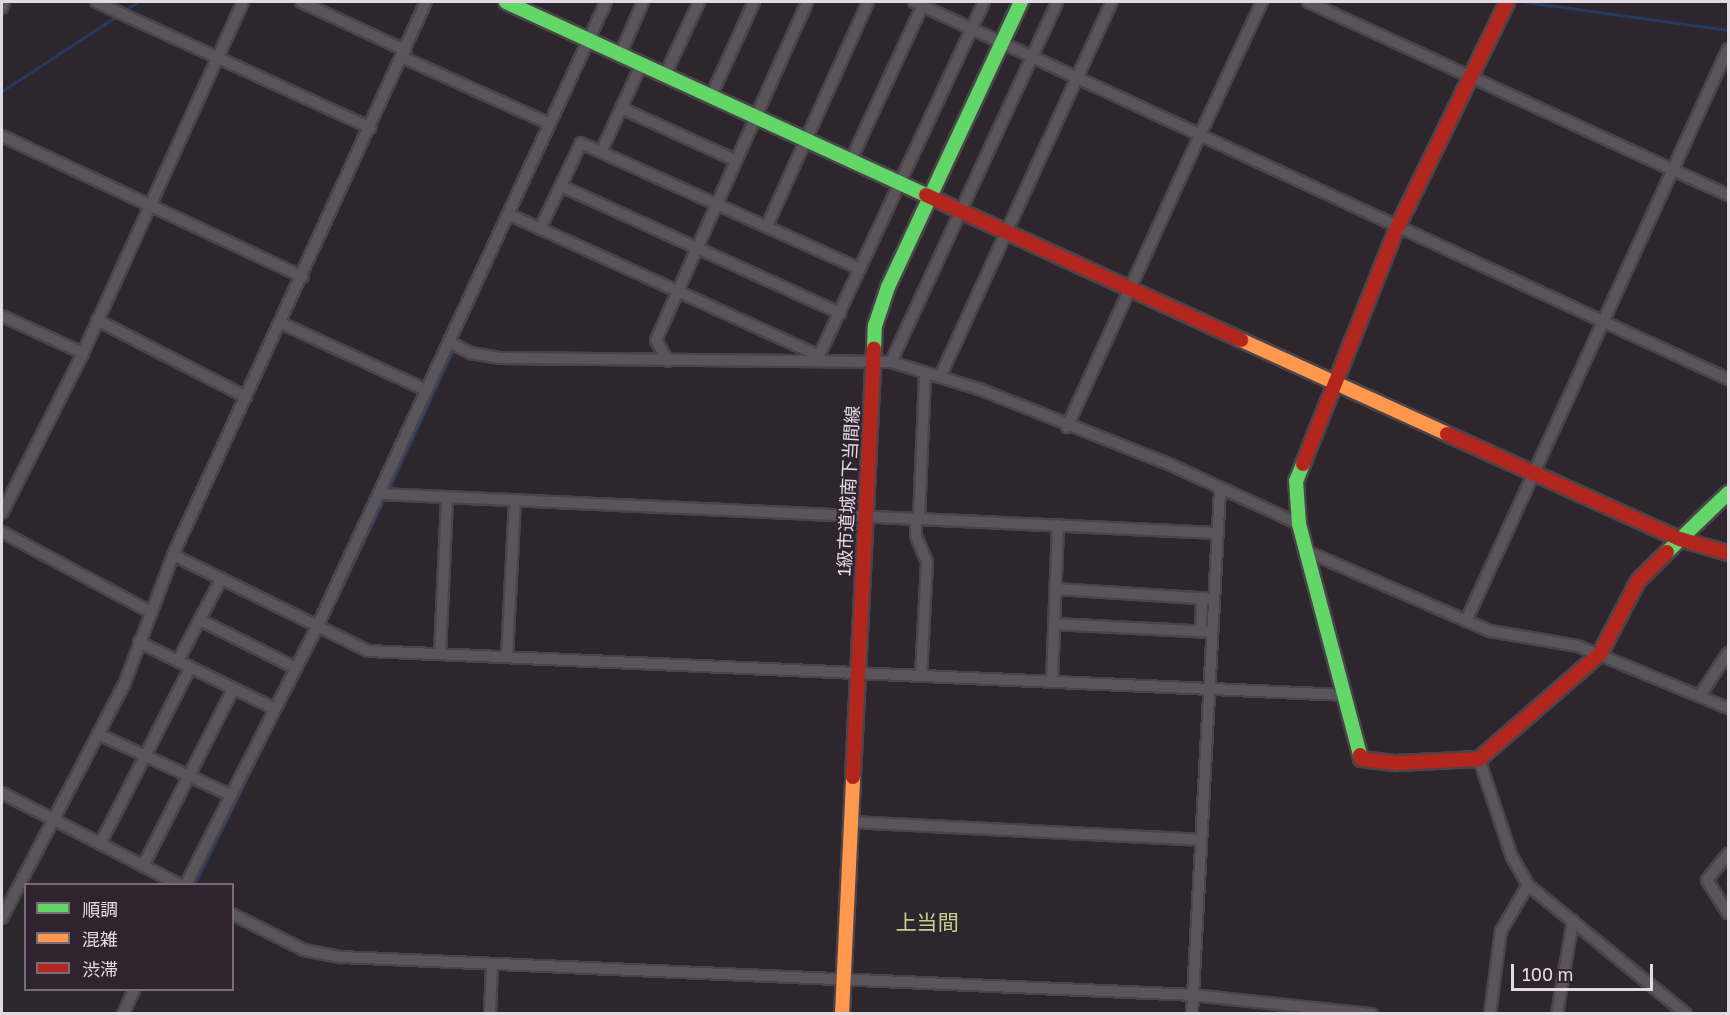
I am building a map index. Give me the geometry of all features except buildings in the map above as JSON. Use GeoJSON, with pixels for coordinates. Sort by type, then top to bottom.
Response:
{"type":"FeatureCollection","features":[{"type":"Feature","properties":{"kind":"street"},"geometry":{"type":"LineString","coordinates":[[2,8],[4,2]]}},
{"type":"Feature","properties":{"kind":"street"},"geometry":{"type":"LineString","coordinates":[[96,2],[371,128]]}},
{"type":"Feature","properties":{"kind":"street"},"geometry":{"type":"LineString","coordinates":[[2,513],[84,353],[243,2]]}},
{"type":"Feature","properties":{"kind":"street"},"geometry":{"type":"LineString","coordinates":[[301,2],[550,124]]}},
{"type":"Feature","properties":{"kind":"street"},"geometry":{"type":"LineString","coordinates":[[2,918],[124,685],[149,611],[173,555],[303,277],[426,2]]}},
{"type":"Feature","properties":{"kind":"street"},"geometry":{"type":"LineString","coordinates":[[506,2],[1130,289],[1338,381],[1534,474],[1680,539],[1728,553]]}},
{"type":"Feature","properties":{"kind":"street"},"geometry":{"type":"LineString","coordinates":[[187,883],[296,668],[321,630],[426,390],[606,2]]}},
{"type":"Feature","properties":{"kind":"street"},"geometry":{"type":"LineString","coordinates":[[620,55],[643,2]]}},
{"type":"Feature","properties":{"kind":"street"},"geometry":{"type":"LineString","coordinates":[[665,75],[699,2]]}},
{"type":"Feature","properties":{"kind":"street"},"geometry":{"type":"LineString","coordinates":[[711,96],[754,2]]}},
{"type":"Feature","properties":{"kind":"street"},"geometry":{"type":"LineString","coordinates":[[668,362],[656,340],[807,2]]}},
{"type":"Feature","properties":{"kind":"street"},"geometry":{"type":"LineString","coordinates":[[767,226],[868,2]]}},
{"type":"Feature","properties":{"kind":"street"},"geometry":{"type":"LineString","coordinates":[[819,358],[984,2]]}},
{"type":"Feature","properties":{"kind":"street","name":"1級市道城南下当間線"},"geometry":{"type":"LineString","coordinates":[[842,1014],[871,362],[879,309],[1021,2]]}},
{"type":"Feature","properties":{"kind":"street"},"geometry":{"type":"LineString","coordinates":[[891,362],[1057,2]]}},
{"type":"Feature","properties":{"kind":"street"},"geometry":{"type":"LineString","coordinates":[[940,377],[1076,76],[1112,2]]}},
{"type":"Feature","properties":{"kind":"street"},"geometry":{"type":"LineString","coordinates":[[1067,427],[1262,2]]}},
{"type":"Feature","properties":{"kind":"street"},"geometry":{"type":"LineString","coordinates":[[1308,2],[1728,195]]}},
{"type":"Feature","properties":{"kind":"street"},"geometry":{"type":"LineString","coordinates":[[851,160],[920,3],[1397,228],[1605,320],[1728,379]]}},
{"type":"Feature","properties":{"kind":"street"},"geometry":{"type":"LineString","coordinates":[[1506,4],[1473,78],[1397,228],[1338,381],[1299,467],[1295,496],[1299,524],[1360,759],[1396,763],[1479,759],[1499,737],[1600,654],[1638,581],[1728,493]]}},
{"type":"Feature","properties":{"kind":"street"},"geometry":{"type":"LineString","coordinates":[[1466,621],[1728,49]]}},
{"type":"Feature","properties":{"kind":"street"},"geometry":{"type":"LineString","coordinates":[[601,152],[641,65]]}},
{"type":"Feature","properties":{"kind":"street"},"geometry":{"type":"LineString","coordinates":[[621,108],[735,160]]}},
{"type":"Feature","properties":{"kind":"street"},"geometry":{"type":"LineString","coordinates":[[2,136],[303,277]]}},
{"type":"Feature","properties":{"kind":"street"},"geometry":{"type":"LineString","coordinates":[[540,229],[581,143],[860,269]]}},
{"type":"Feature","properties":{"kind":"street"},"geometry":{"type":"LineString","coordinates":[[561,186],[840,313]]}},
{"type":"Feature","properties":{"kind":"street"},"geometry":{"type":"LineString","coordinates":[[507,214],[819,358]]}},
{"type":"Feature","properties":{"kind":"street"},"geometry":{"type":"LineString","coordinates":[[2,316],[84,353]]}},
{"type":"Feature","properties":{"kind":"street"},"geometry":{"type":"LineString","coordinates":[[98,320],[246,397]]}},
{"type":"Feature","properties":{"kind":"street"},"geometry":{"type":"LineString","coordinates":[[281,323],[426,390]]}},
{"type":"Feature","properties":{"kind":"street"},"geometry":{"type":"LineString","coordinates":[[448,342],[471,353],[500,358],[668,362],[819,358],[891,362],[940,377],[1171,465],[1220,490],[1299,524]]}},
{"type":"Feature","properties":{"kind":"street"},"geometry":{"type":"LineString","coordinates":[[921,675],[927,562],[916,536],[925,373]]}},
{"type":"Feature","properties":{"kind":"street"},"geometry":{"type":"LineString","coordinates":[[1201,631],[1217,533],[1220,490]]}},
{"type":"Feature","properties":{"kind":"street"},"geometry":{"type":"LineString","coordinates":[[381,494],[1217,533]]}},
{"type":"Feature","properties":{"kind":"street"},"geometry":{"type":"LineString","coordinates":[[440,654],[447,497]]}},
{"type":"Feature","properties":{"kind":"street"},"geometry":{"type":"LineString","coordinates":[[507,657],[515,501]]}},
{"type":"Feature","properties":{"kind":"street"},"geometry":{"type":"LineString","coordinates":[[1052,681],[1058,525]]}},
{"type":"Feature","properties":{"kind":"street"},"geometry":{"type":"LineString","coordinates":[[2,532],[149,611]]}},
{"type":"Feature","properties":{"kind":"street"},"geometry":{"type":"LineString","coordinates":[[1306,551],[1490,632],[1578,646],[1701,694],[1728,708]]}},
{"type":"Feature","properties":{"kind":"street"},"geometry":{"type":"LineString","coordinates":[[173,555],[321,630],[368,651],[1343,695]]}},
{"type":"Feature","properties":{"kind":"street"},"geometry":{"type":"LineString","coordinates":[[178,661],[221,579]]}},
{"type":"Feature","properties":{"kind":"street"},"geometry":{"type":"LineString","coordinates":[[1056,589],[1208,599]]}},
{"type":"Feature","properties":{"kind":"street"},"geometry":{"type":"LineString","coordinates":[[1192,1014],[1212,632],[1208,599]]}},
{"type":"Feature","properties":{"kind":"street"},"geometry":{"type":"LineString","coordinates":[[200,620],[296,668]]}},
{"type":"Feature","properties":{"kind":"street"},"geometry":{"type":"LineString","coordinates":[[1054,624],[1212,632]]}},
{"type":"Feature","properties":{"kind":"street"},"geometry":{"type":"LineString","coordinates":[[139,642],[275,709]]}},
{"type":"Feature","properties":{"kind":"street"},"geometry":{"type":"LineString","coordinates":[[1701,694],[1728,653]]}},
{"type":"Feature","properties":{"kind":"street"},"geometry":{"type":"LineString","coordinates":[[100,844],[190,668]]}},
{"type":"Feature","properties":{"kind":"street"},"geometry":{"type":"LineString","coordinates":[[142,866],[233,689]]}},
{"type":"Feature","properties":{"kind":"street"},"geometry":{"type":"LineString","coordinates":[[98,734],[146,754],[230,795]]}},
{"type":"Feature","properties":{"kind":"street"},"geometry":{"type":"LineString","coordinates":[[1479,759],[1512,857],[1528,885],[1686,1014]]}},
{"type":"Feature","properties":{"kind":"street"},"geometry":{"type":"LineString","coordinates":[[2,793],[174,883]]}},
{"type":"Feature","properties":{"kind":"street"},"geometry":{"type":"LineString","coordinates":[[851,822],[1201,840]]}},
{"type":"Feature","properties":{"kind":"street"},"geometry":{"type":"LineString","coordinates":[[1728,854],[1707,880],[1728,913]]}},
{"type":"Feature","properties":{"kind":"street"},"geometry":{"type":"LineString","coordinates":[[1490,1014],[1501,931],[1528,885]]}},
{"type":"Feature","properties":{"kind":"street"},"geometry":{"type":"LineString","coordinates":[[234,915],[285,942],[321,954],[492,965],[1193,995],[1372,1014]]}},
{"type":"Feature","properties":{"kind":"street"},"geometry":{"type":"LineString","coordinates":[[1557,1014],[1573,920]]}},
{"type":"Feature","properties":{"kind":"street"},"geometry":{"type":"LineString","coordinates":[[490,1014],[492,965]]}},
{"type":"Feature","properties":{"kind":"street"},"geometry":{"type":"LineString","coordinates":[[123,1014],[134,991]]}},
{"type":"Feature","properties":{"kind":"waterway"},"geometry":{"type":"LineString","coordinates":[[123,11],[138,2]]}},
{"type":"Feature","properties":{"kind":"waterway"},"geometry":{"type":"LineString","coordinates":[[1526,2],[1728,30]]}},
{"type":"Feature","properties":{"kind":"waterway"},"geometry":{"type":"LineString","coordinates":[[2,91],[118,15]]}},
{"type":"Feature","properties":{"kind":"waterway"},"geometry":{"type":"LineString","coordinates":[[389,489],[452,352]]}},
{"type":"Feature","properties":{"kind":"waterway"},"geometry":{"type":"LineString","coordinates":[[316,641],[384,499]]}},
{"type":"Feature","properties":{"kind":"waterway"},"geometry":{"type":"LineString","coordinates":[[195,883],[271,729]]}},
{"type":"Feature","properties":{"kind":"traffic: fast"},"geometry":{"type":"LineString","coordinates":[[506,2],[926,195]]}},
{"type":"Feature","properties":{"kind":"traffic: fast"},"geometry":{"type":"LineString","coordinates":[[874,349],[875,326],[888,287],[1021,2]]}},
{"type":"Feature","properties":{"kind":"traffic: fast"},"geometry":{"type":"LineString","coordinates":[[1303,464],[1296,481],[1299,524],[1360,755]]}},
{"type":"Feature","properties":{"kind":"traffic: fast"},"geometry":{"type":"LineString","coordinates":[[1667,552],[1728,493]]}},
{"type":"Feature","properties":{"kind":"traffic: slow"},"geometry":{"type":"LineString","coordinates":[[1241,340],[1447,434]]}},
{"type":"Feature","properties":{"kind":"traffic: slow"},"geometry":{"type":"LineString","coordinates":[[842,1014],[853,777]]}},
{"type":"Feature","properties":{"kind":"traffic: jam"},"geometry":{"type":"LineString","coordinates":[[1303,464],[1397,228],[1507,2]]}},
{"type":"Feature","properties":{"kind":"traffic: jam"},"geometry":{"type":"LineString","coordinates":[[926,195],[1241,340]]}},
{"type":"Feature","properties":{"kind":"traffic: jam"},"geometry":{"type":"LineString","coordinates":[[853,777],[874,349]]}},
{"type":"Feature","properties":{"kind":"traffic: jam"},"geometry":{"type":"LineString","coordinates":[[1447,434],[1680,539],[1728,553]]}},
{"type":"Feature","properties":{"kind":"traffic: jam"},"geometry":{"type":"LineString","coordinates":[[1360,755],[1361,759],[1396,763],[1479,759],[1600,654],[1638,581],[1667,552]]}},
{"type":"Feature","properties":{"kind":"district","name":"上当間"},"geometry":{"type":"Point","coordinates":[927,922]}}]}
